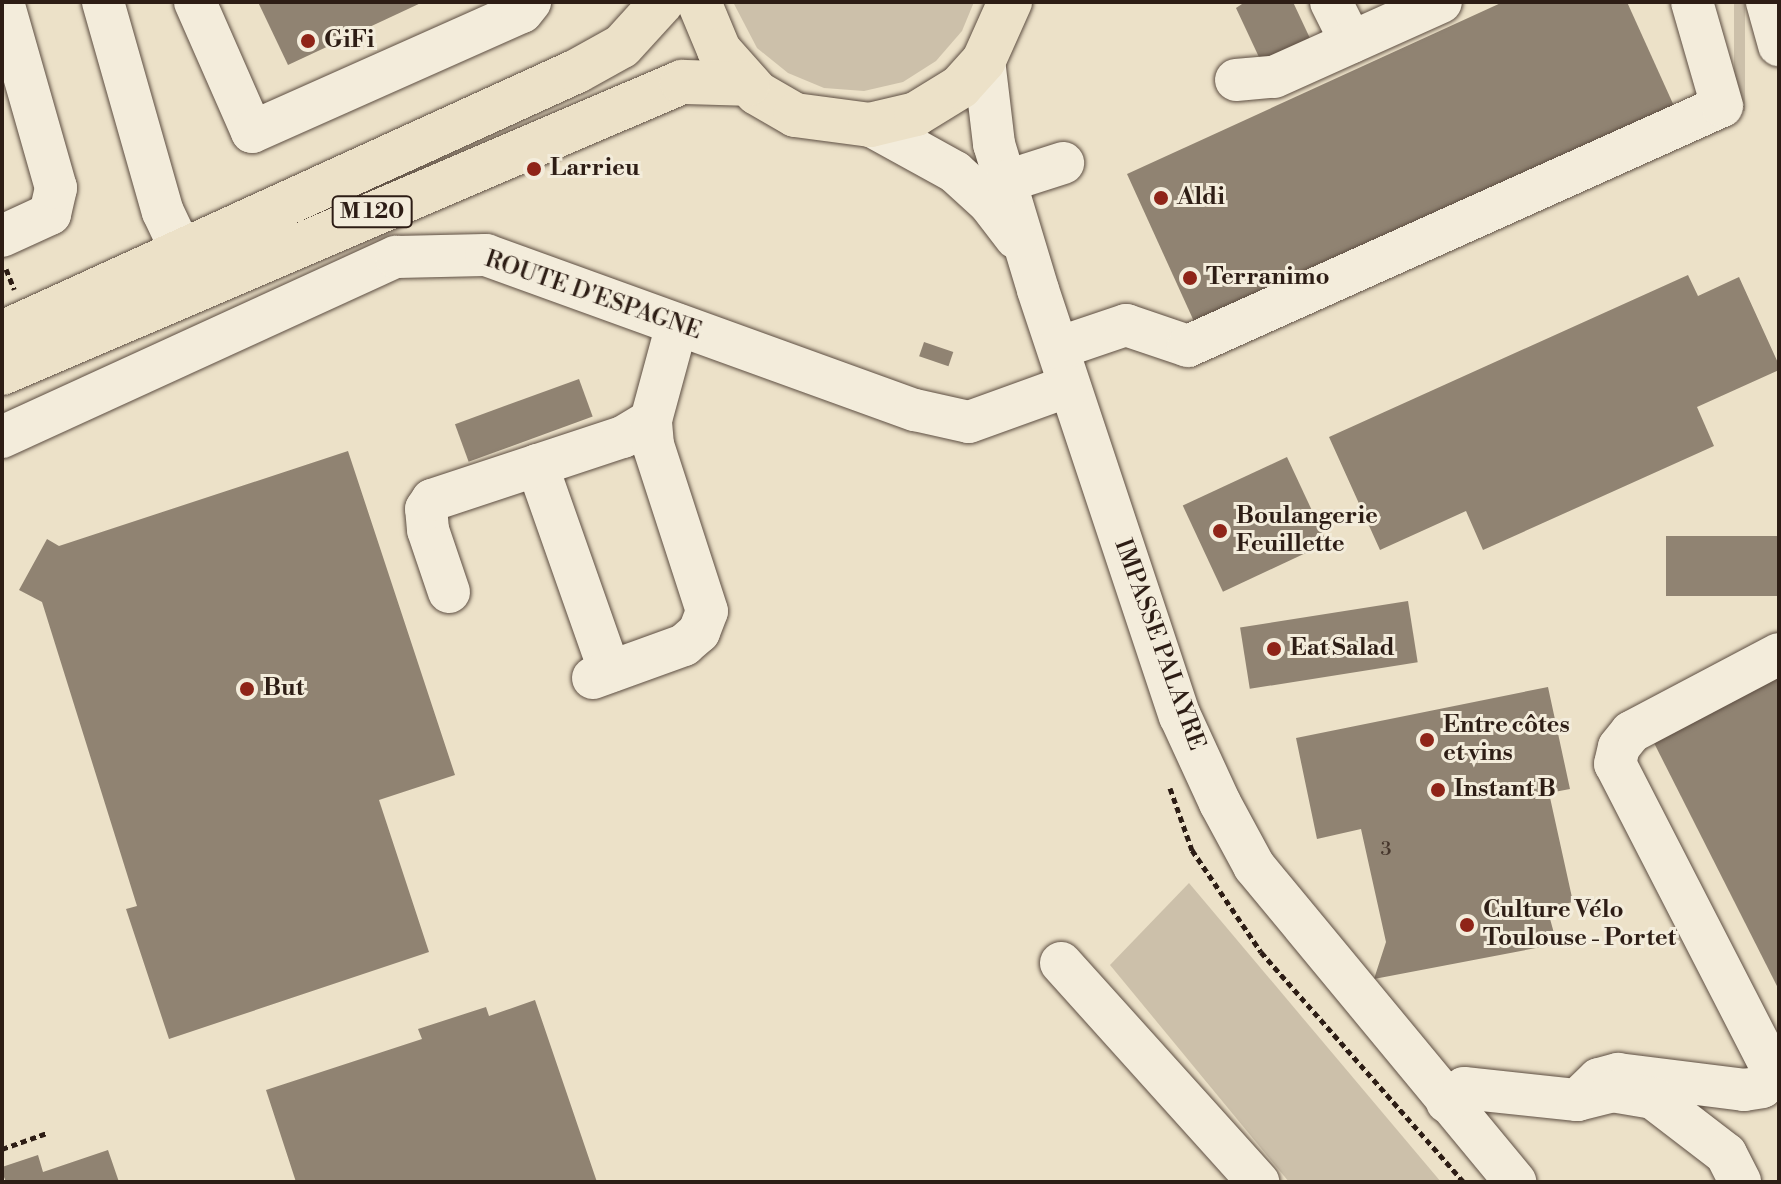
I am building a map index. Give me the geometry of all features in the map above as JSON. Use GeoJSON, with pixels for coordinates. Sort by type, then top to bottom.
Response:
{"type":"FeatureCollection","features":[{"type":"Feature","properties":{"kind":"main road","name":"M 120"},"geometry":{"type":"LineString","coordinates":[[9,313],[181,250],[577,71],[622,46],[662,2]]}},
{"type":"Feature","properties":{"kind":"main road"},"geometry":{"type":"LineString","coordinates":[[699,2],[719,50],[748,84],[795,115],[870,125],[916,114],[960,87],[984,60],[1010,2]]}},
{"type":"Feature","properties":{"kind":"main road","name":"M 120"},"geometry":{"type":"LineString","coordinates":[[2,373],[682,82],[748,84]]}},
{"type":"Feature","properties":{"kind":"street"},"geometry":{"type":"LineString","coordinates":[[2,236],[50,214],[56,188],[3,2]]}},
{"type":"Feature","properties":{"kind":"street"},"geometry":{"type":"LineString","coordinates":[[103,2],[163,212],[181,250]]}},
{"type":"Feature","properties":{"kind":"street"},"geometry":{"type":"LineString","coordinates":[[195,2],[252,132],[522,12],[530,2]]}},
{"type":"Feature","properties":{"kind":"street"},"geometry":{"type":"LineString","coordinates":[[1331,2],[1351,42]]}},
{"type":"Feature","properties":{"kind":"street"},"geometry":{"type":"LineString","coordinates":[[1236,80],[1274,77],[1441,2]]}},
{"type":"Feature","properties":{"kind":"street","name":"ROUTE D'ESPAGNE"},"geometry":{"type":"LineString","coordinates":[[2,437],[124,385],[396,257],[486,255],[915,410],[969,422],[1064,367],[1126,325],[1188,346],[1722,106],[1692,2]]}},
{"type":"Feature","properties":{"kind":"street"},"geometry":{"type":"LineString","coordinates":[[1767,2],[1779,45]]}},
{"type":"Feature","properties":{"kind":"street","name":"IMPASSE PALAYRE"},"geometry":{"type":"LineString","coordinates":[[984,60],[994,144],[1064,367],[1180,716],[1220,803],[1254,866],[1515,1182]]}},
{"type":"Feature","properties":{"kind":"street","name":"IMPASSE PALAYRE"},"geometry":{"type":"LineString","coordinates":[[870,125],[955,172],[989,203],[1029,255]]}},
{"type":"Feature","properties":{"kind":"street"},"geometry":{"type":"LineString","coordinates":[[1007,181],[1063,163]]}},
{"type":"Feature","properties":{"kind":"street"},"geometry":{"type":"LineString","coordinates":[[537,465],[602,675],[684,645],[699,632],[707,611],[653,445],[651,420],[677,324]]}},
{"type":"Feature","properties":{"kind":"street"},"geometry":{"type":"LineString","coordinates":[[449,592],[426,509],[432,500],[623,437],[651,420]]}},
{"type":"Feature","properties":{"kind":"street"},"geometry":{"type":"LineString","coordinates":[[1577,1100],[1599,1079],[1618,1074],[1744,1090],[1774,1088],[1771,1067],[1615,764],[1619,747],[1631,732],[1779,654]]}},
{"type":"Feature","properties":{"kind":"street"},"geometry":{"type":"LineString","coordinates":[[1061,963],[1258,1182]]}},
{"type":"Feature","properties":{"kind":"street"},"geometry":{"type":"LineString","coordinates":[[1447,1102],[1464,1088],[1577,1100],[1612,1091],[1653,1098],[1726,1154],[1740,1182]]}},
{"type":"Feature","properties":{"kind":"path"},"geometry":{"type":"LineString","coordinates":[[2,258],[9,313]]}},
{"type":"Feature","properties":{"kind":"path"},"geometry":{"type":"LineString","coordinates":[[2,1149],[47,1133]]}},
{"type":"Feature","properties":{"kind":"shaded area"},"geometry":{"type":"Polygon","coordinates":[[[733,2],[974,2],[962,31],[936,61],[903,82],[864,91],[824,88],[788,73],[757,48],[733,2]]]}},
{"type":"Feature","properties":{"kind":"shaded area"},"geometry":{"type":"Polygon","coordinates":[[[1734,2],[1745,2],[1745,111],[1734,111],[1734,2]]]}},
{"type":"Feature","properties":{"kind":"shaded area"},"geometry":{"type":"Polygon","coordinates":[[[1189,883],[1441,1182],[1289,1182],[1110,965],[1189,883]]]}},
{"type":"Feature","properties":{"kind":"building","name":"GiFi"},"geometry":{"type":"Polygon","coordinates":[[[258,2],[423,2],[288,65],[258,2]]]}},
{"type":"Feature","properties":{"kind":"building"},"geometry":{"type":"Polygon","coordinates":[[[1245,2],[1293,2],[1315,49],[1265,70],[1236,8],[1245,2]]]}},
{"type":"Feature","properties":{"kind":"building"},"geometry":{"type":"Polygon","coordinates":[[[1503,2],[1627,2],[1679,117],[1197,328],[1127,174],[1503,2]]]}},
{"type":"Feature","properties":{"kind":"building"},"geometry":{"type":"Polygon","coordinates":[[[1688,275],[1698,296],[1739,277],[1779,365],[1779,370],[1697,407],[1714,446],[1483,550],[1466,511],[1380,550],[1329,437],[1688,275]]]}},
{"type":"Feature","properties":{"kind":"building"},"geometry":{"type":"Polygon","coordinates":[[[924,342],[953,352],[948,366],[919,356],[924,342]]]}},
{"type":"Feature","properties":{"kind":"building"},"geometry":{"type":"Polygon","coordinates":[[[579,379],[593,417],[469,462],[455,424],[579,379]]]}},
{"type":"Feature","properties":{"kind":"building","name":"But"},"geometry":{"type":"Polygon","coordinates":[[[348,451],[455,775],[379,800],[429,952],[169,1039],[126,909],[137,906],[42,602],[19,590],[47,539],[59,546],[348,451]]]}},
{"type":"Feature","properties":{"kind":"building"},"geometry":{"type":"Polygon","coordinates":[[[1287,457],[1327,543],[1223,592],[1183,506],[1287,457]]]}},
{"type":"Feature","properties":{"kind":"building"},"geometry":{"type":"Polygon","coordinates":[[[1666,536],[1779,536],[1779,596],[1666,596],[1666,536]]]}},
{"type":"Feature","properties":{"kind":"building"},"geometry":{"type":"Polygon","coordinates":[[[1408,601],[1418,662],[1250,689],[1240,628],[1408,601]]]}},
{"type":"Feature","properties":{"kind":"building"},"geometry":{"type":"Polygon","coordinates":[[[1779,675],[1779,990],[1652,739],[1779,675]]]}},
{"type":"Feature","properties":{"kind":"building"},"geometry":{"type":"Polygon","coordinates":[[[1548,687],[1570,789],[1549,793],[1573,902],[1547,908],[1557,944],[1374,979],[1386,942],[1361,829],[1317,839],[1296,738],[1548,687]]]}},
{"type":"Feature","properties":{"kind":"building"},"geometry":{"type":"Polygon","coordinates":[[[535,1000],[597,1182],[296,1182],[266,1090],[422,1039],[418,1029],[486,1007],[489,1016],[535,1000]]]}},
{"type":"Feature","properties":{"kind":"building"},"geometry":{"type":"Polygon","coordinates":[[[108,1150],[119,1182],[6,1182],[2,1172],[2,1167],[38,1155],[43,1172],[108,1150]]]}},
{"type":"Feature","properties":{"kind":"place","name":"GiFi"},"geometry":{"type":"Point","coordinates":[308,41]}},
{"type":"Feature","properties":{"kind":"place","name":"Larrieu"},"geometry":{"type":"Point","coordinates":[534,169]}},
{"type":"Feature","properties":{"kind":"place","name":"Aldi"},"geometry":{"type":"Point","coordinates":[1161,198]}},
{"type":"Feature","properties":{"kind":"place","name":"Terranimo"},"geometry":{"type":"Point","coordinates":[1190,278]}},
{"type":"Feature","properties":{"kind":"place","name":"Boulangerie Feuillette"},"geometry":{"type":"Point","coordinates":[1220,531]}},
{"type":"Feature","properties":{"kind":"place","name":"Eat Salad"},"geometry":{"type":"Point","coordinates":[1274,649]}},
{"type":"Feature","properties":{"kind":"place","name":"But"},"geometry":{"type":"Point","coordinates":[247,689]}},
{"type":"Feature","properties":{"kind":"place","name":"Entre côtes et vins"},"geometry":{"type":"Point","coordinates":[1427,740]}},
{"type":"Feature","properties":{"kind":"place","name":"Instant B"},"geometry":{"type":"Point","coordinates":[1438,790]}},
{"type":"Feature","properties":{"kind":"place","name":"Culture Vélo Toulouse - Portet"},"geometry":{"type":"Point","coordinates":[1467,925]}}]}
